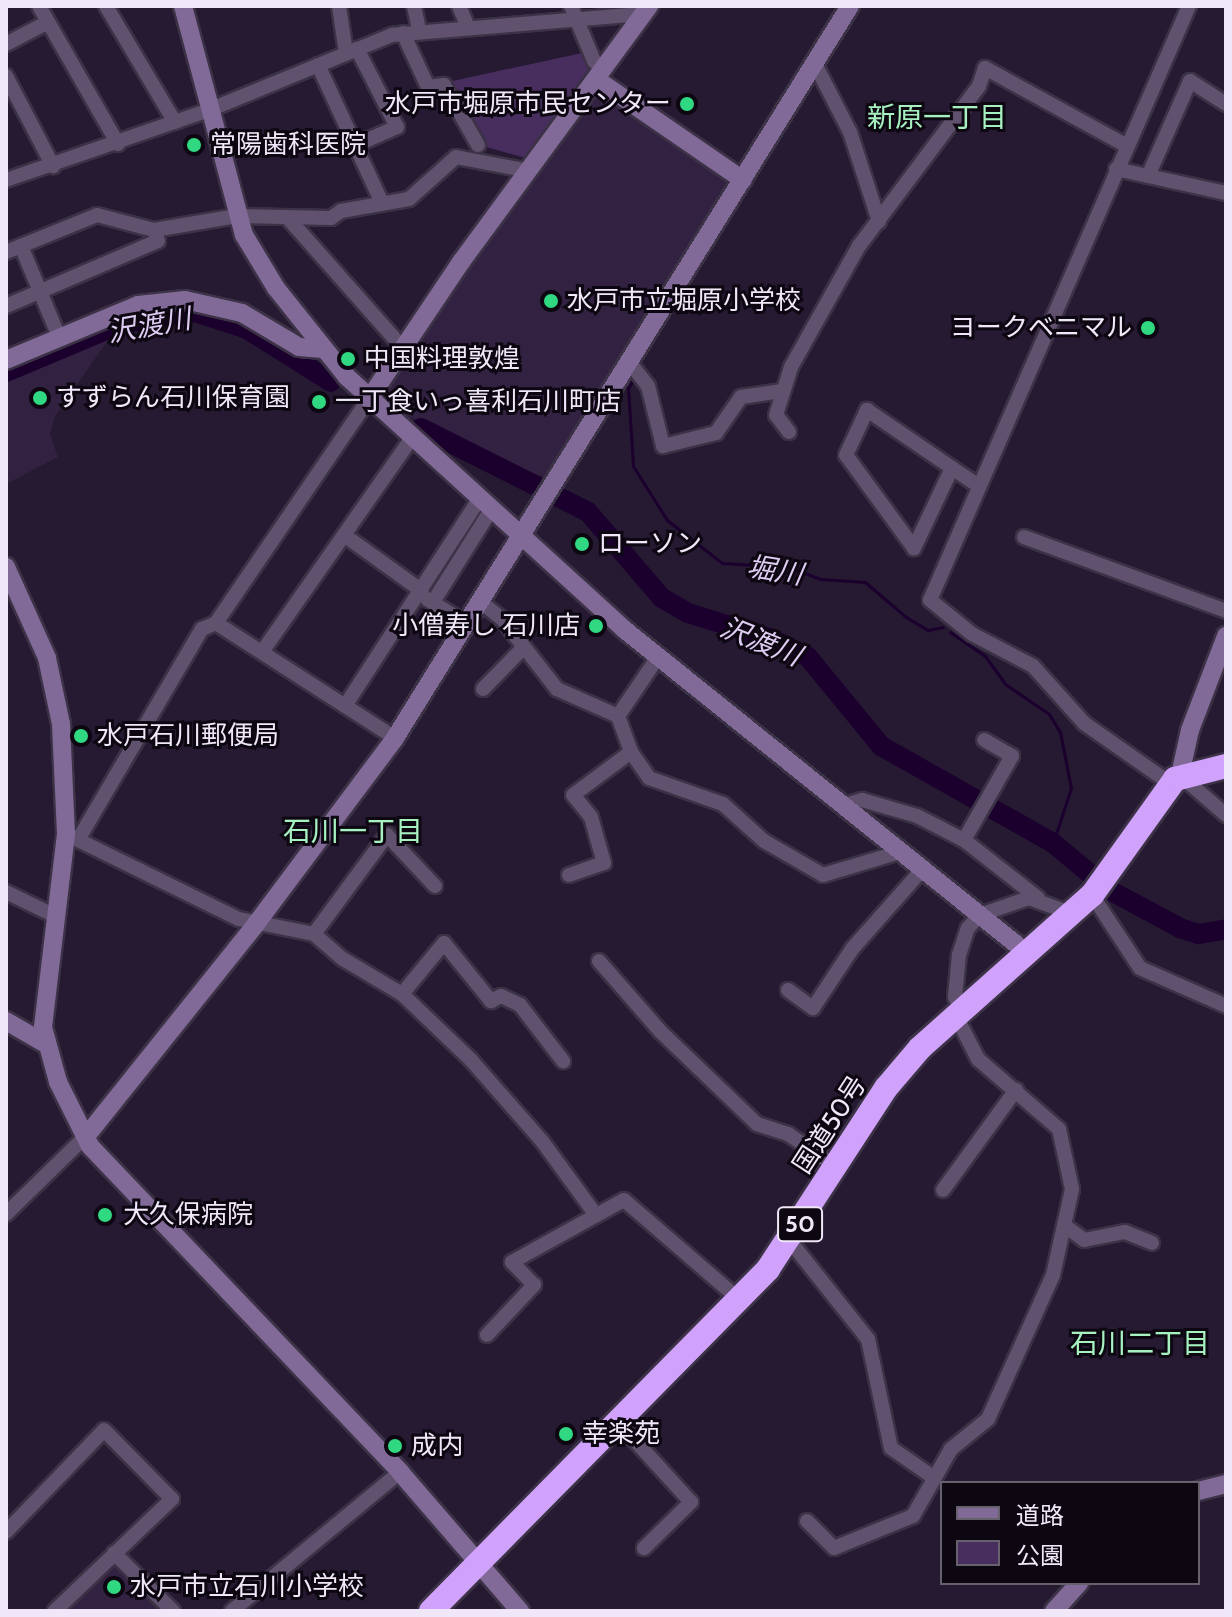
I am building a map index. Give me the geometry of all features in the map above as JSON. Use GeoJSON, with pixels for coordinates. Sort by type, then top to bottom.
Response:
{"type":"FeatureCollection","features":[{"type":"Feature","properties":{"kind":"highway"},"geometry":{"type":"LineString","coordinates":[[1176,780],[1226,766]]}},
{"type":"Feature","properties":{"kind":"highway","name":"国道50号"},"geometry":{"type":"LineString","coordinates":[[431,1611],[740,1300],[790,1241],[886,1088],[958,1012],[1092,895],[1176,780]]}},
{"type":"Feature","properties":{"kind":"street"},"geometry":{"type":"LineString","coordinates":[[39,6],[118,144]]}},
{"type":"Feature","properties":{"kind":"street"},"geometry":{"type":"LineString","coordinates":[[106,6],[175,122]]}},
{"type":"Feature","properties":{"kind":"street"},"geometry":{"type":"LineString","coordinates":[[183,6],[237,216],[265,272],[323,349],[411,439],[658,657],[1027,953]]}},
{"type":"Feature","properties":{"kind":"street"},"geometry":{"type":"LineString","coordinates":[[339,6],[352,51],[397,127],[356,145]]}},
{"type":"Feature","properties":{"kind":"street"},"geometry":{"type":"LineString","coordinates":[[414,6],[419,30]]}},
{"type":"Feature","properties":{"kind":"street"},"geometry":{"type":"LineString","coordinates":[[459,6],[468,27]]}},
{"type":"Feature","properties":{"kind":"street"},"geometry":{"type":"LineString","coordinates":[[6,1214],[87,1135],[256,924],[395,738],[850,6]]}},
{"type":"Feature","properties":{"kind":"street"},"geometry":{"type":"LineString","coordinates":[[1189,6],[1125,145],[930,600],[972,634],[1033,666],[1084,723],[1226,815]]}},
{"type":"Feature","properties":{"kind":"street"},"geometry":{"type":"LineString","coordinates":[[6,180],[118,144],[403,33],[574,11],[646,10]]}},
{"type":"Feature","properties":{"kind":"street"},"geometry":{"type":"LineString","coordinates":[[72,837],[202,629],[216,623],[403,348],[646,10]]}},
{"type":"Feature","properties":{"kind":"street"},"geometry":{"type":"LineString","coordinates":[[574,11],[600,74],[743,180]]}},
{"type":"Feature","properties":{"kind":"street"},"geometry":{"type":"LineString","coordinates":[[6,44],[48,22]]}},
{"type":"Feature","properties":{"kind":"street"},"geometry":{"type":"LineString","coordinates":[[403,33],[428,87],[444,85],[478,145]]}},
{"type":"Feature","properties":{"kind":"street"},"geometry":{"type":"LineString","coordinates":[[815,64],[850,132],[879,221]]}},
{"type":"Feature","properties":{"kind":"street"},"geometry":{"type":"LineString","coordinates":[[318,65],[382,203]]}},
{"type":"Feature","properties":{"kind":"street"},"geometry":{"type":"LineString","coordinates":[[789,432],[776,415],[781,391],[859,246],[979,86],[985,68],[1125,145]]}},
{"type":"Feature","properties":{"kind":"street"},"geometry":{"type":"LineString","coordinates":[[6,76],[53,166]]}},
{"type":"Feature","properties":{"kind":"street"},"geometry":{"type":"LineString","coordinates":[[1148,176],[1190,81],[1226,104]]}},
{"type":"Feature","properties":{"kind":"street"},"geometry":{"type":"LineString","coordinates":[[6,252],[97,215],[154,230],[237,216],[331,218],[341,211],[409,199],[456,157],[529,171]]}},
{"type":"Feature","properties":{"kind":"street"},"geometry":{"type":"LineString","coordinates":[[1116,169],[1224,188]]}},
{"type":"Feature","properties":{"kind":"street"},"geometry":{"type":"LineString","coordinates":[[287,217],[403,348]]}},
{"type":"Feature","properties":{"kind":"street"},"geometry":{"type":"LineString","coordinates":[[6,306],[158,241],[154,230]]}},
{"type":"Feature","properties":{"kind":"street"},"geometry":{"type":"LineString","coordinates":[[21,246],[59,337]]}},
{"type":"Feature","properties":{"kind":"street"},"geometry":{"type":"LineString","coordinates":[[6,360],[138,305],[185,300],[242,313],[299,347],[323,349]]}},
{"type":"Feature","properties":{"kind":"street"},"geometry":{"type":"LineString","coordinates":[[630,363],[648,386],[663,446],[716,433],[741,397],[781,391]]}},
{"type":"Feature","properties":{"kind":"street"},"geometry":{"type":"LineString","coordinates":[[952,468],[914,548],[846,455],[867,410],[979,486]]}},
{"type":"Feature","properties":{"kind":"street"},"geometry":{"type":"LineString","coordinates":[[262,652],[411,439]]}},
{"type":"Feature","properties":{"kind":"street"},"geometry":{"type":"LineString","coordinates":[[345,706],[425,596],[485,505]]}},
{"type":"Feature","properties":{"kind":"street"},"geometry":{"type":"LineString","coordinates":[[344,535],[467,624]]}},
{"type":"Feature","properties":{"kind":"street"},"geometry":{"type":"LineString","coordinates":[[1024,537],[1226,611]]}},
{"type":"Feature","properties":{"kind":"street"},"geometry":{"type":"LineString","coordinates":[[6,567],[53,680],[61,724],[72,837],[57,917],[44,1043],[90,1146],[400,1472],[520,1611]]}},
{"type":"Feature","properties":{"kind":"street"},"geometry":{"type":"LineString","coordinates":[[481,602],[503,620],[522,649],[557,689],[618,716],[631,752],[649,778],[723,804],[764,841],[823,875],[900,852]]}},
{"type":"Feature","properties":{"kind":"street"},"geometry":{"type":"LineString","coordinates":[[216,623],[395,738]]}},
{"type":"Feature","properties":{"kind":"street"},"geometry":{"type":"LineString","coordinates":[[1176,780],[1187,739],[1226,636]]}},
{"type":"Feature","properties":{"kind":"street"},"geometry":{"type":"LineString","coordinates":[[483,689],[522,649]]}},
{"type":"Feature","properties":{"kind":"street"},"geometry":{"type":"LineString","coordinates":[[618,716],[658,657]]}},
{"type":"Feature","properties":{"kind":"street"},"geometry":{"type":"LineString","coordinates":[[964,840],[1012,756],[984,740]]}},
{"type":"Feature","properties":{"kind":"street"},"geometry":{"type":"LineString","coordinates":[[569,875],[604,863],[591,817],[573,795],[631,752]]}},
{"type":"Feature","properties":{"kind":"street"},"geometry":{"type":"LineString","coordinates":[[842,806],[862,800],[917,816],[964,840],[1038,898],[1073,914]]}},
{"type":"Feature","properties":{"kind":"street"},"geometry":{"type":"LineString","coordinates":[[314,934],[387,835],[435,886]]}},
{"type":"Feature","properties":{"kind":"street"},"geometry":{"type":"LineString","coordinates":[[72,837],[256,924],[314,934],[343,959],[402,994],[512,1106],[596,1215]]}},
{"type":"Feature","properties":{"kind":"street"},"geometry":{"type":"LineString","coordinates":[[788,990],[813,1008],[852,949],[922,870]]}},
{"type":"Feature","properties":{"kind":"street"},"geometry":{"type":"LineString","coordinates":[[6,892],[57,917]]}},
{"type":"Feature","properties":{"kind":"street"},"geometry":{"type":"LineString","coordinates":[[1092,895],[1140,968],[1226,1006]]}},
{"type":"Feature","properties":{"kind":"street"},"geometry":{"type":"LineString","coordinates":[[807,1521],[834,1548],[913,1516],[951,1449],[988,1419],[1053,1275],[1072,1189],[1059,1129],[973,1052],[955,997],[959,955],[968,928],[980,915],[1010,902],[1038,898]]}},
{"type":"Feature","properties":{"kind":"street"},"geometry":{"type":"LineString","coordinates":[[402,994],[444,943],[491,1001],[501,996],[520,1005],[563,1061]]}},
{"type":"Feature","properties":{"kind":"street"},"geometry":{"type":"LineString","coordinates":[[599,961],[661,1032],[757,1124],[788,1134],[836,1167]]}},
{"type":"Feature","properties":{"kind":"street"},"geometry":{"type":"LineString","coordinates":[[6,1021],[44,1043]]}},
{"type":"Feature","properties":{"kind":"street"},"geometry":{"type":"LineString","coordinates":[[943,1190],[1016,1090]]}},
{"type":"Feature","properties":{"kind":"street"},"geometry":{"type":"LineString","coordinates":[[487,1335],[534,1285],[512,1262],[619,1201],[631,1203],[740,1300]]}},
{"type":"Feature","properties":{"kind":"street"},"geometry":{"type":"LineString","coordinates":[[1065,1226],[1084,1240],[1125,1232],[1152,1243]]}},
{"type":"Feature","properties":{"kind":"street"},"geometry":{"type":"LineString","coordinates":[[790,1241],[868,1339],[891,1448],[933,1477]]}},
{"type":"Feature","properties":{"kind":"street"},"geometry":{"type":"LineString","coordinates":[[619,1423],[691,1502],[644,1548]]}},
{"type":"Feature","properties":{"kind":"street"},"geometry":{"type":"LineString","coordinates":[[6,1532],[104,1430],[172,1499],[55,1611]]}},
{"type":"Feature","properties":{"kind":"street"},"geometry":{"type":"LineString","coordinates":[[232,1611],[400,1472]]}},
{"type":"Feature","properties":{"kind":"street"},"geometry":{"type":"LineString","coordinates":[[1200,1490],[1226,1484]]}},
{"type":"Feature","properties":{"kind":"street"},"geometry":{"type":"LineString","coordinates":[[114,1553],[173,1611]]}},
{"type":"Feature","properties":{"kind":"street"},"geometry":{"type":"LineString","coordinates":[[1054,1611],[1077,1585]]}},
{"type":"Feature","properties":{"kind":"shaded area","name":"水戸市立堀原小学校"},"geometry":{"type":"Polygon","coordinates":[[[598,89],[732,184],[549,479],[536,474],[532,478],[424,421],[403,416],[380,396],[469,264],[598,89]]]}},
{"type":"Feature","properties":{"kind":"shaded area"},"geometry":{"type":"Polygon","coordinates":[[[111,336],[55,416],[50,434],[58,457],[6,484],[6,380],[111,336]]]}},
{"type":"Feature","properties":{"kind":"shaded area","name":"水戸市立石川小学校"},"geometry":{"type":"Polygon","coordinates":[[[112,1562],[117,1564],[167,1611],[62,1611],[112,1562]]]}},
{"type":"Feature","properties":{"kind":"green space"},"geometry":{"type":"Polygon","coordinates":[[[587,52],[590,71],[529,159],[483,146],[448,82],[587,52]]]}},
{"type":"Feature","properties":{"kind":"waterway","name":"沢渡川"},"geometry":{"type":"LineString","coordinates":[[6,372],[120,324],[195,312],[247,329],[331,382]]}},
{"type":"Feature","properties":{"kind":"waterway","name":"堀川"},"geometry":{"type":"LineString","coordinates":[[635,377],[628,388],[633,466],[667,520],[722,563],[789,567],[821,579],[865,582],[906,617],[928,630],[943,627]]}},
{"type":"Feature","properties":{"kind":"waterway","name":"沢渡川"},"geometry":{"type":"LineString","coordinates":[[421,428],[588,512],[662,598],[688,613],[769,638],[808,657],[881,746],[1053,843],[1089,873]]}},
{"type":"Feature","properties":{"kind":"waterway","name":"堀川"},"geometry":{"type":"LineString","coordinates":[[950,632],[985,656],[1005,684],[1049,714],[1060,732],[1071,788],[1053,843]]}},
{"type":"Feature","properties":{"kind":"waterway","name":"沢渡川"},"geometry":{"type":"LineString","coordinates":[[1113,892],[1180,928],[1199,934],[1226,929]]}},
{"type":"Feature","properties":{"kind":"place","name":"水戸市堀原市民センター"},"geometry":{"type":"Point","coordinates":[687,104]}},
{"type":"Feature","properties":{"kind":"place","name":"常陽歯科医院"},"geometry":{"type":"Point","coordinates":[194,145]}},
{"type":"Feature","properties":{"kind":"place","name":"水戸市立堀原小学校"},"geometry":{"type":"Point","coordinates":[551,301]}},
{"type":"Feature","properties":{"kind":"place","name":"ヨークベニマル"},"geometry":{"type":"Point","coordinates":[1148,328]}},
{"type":"Feature","properties":{"kind":"place","name":"中国料理敦煌"},"geometry":{"type":"Point","coordinates":[348,359]}},
{"type":"Feature","properties":{"kind":"place","name":"すずらん石川保育園"},"geometry":{"type":"Point","coordinates":[40,398]}},
{"type":"Feature","properties":{"kind":"place","name":"一丁食いっ喜利石川町店"},"geometry":{"type":"Point","coordinates":[319,402]}},
{"type":"Feature","properties":{"kind":"place","name":"ローソン"},"geometry":{"type":"Point","coordinates":[582,544]}},
{"type":"Feature","properties":{"kind":"place","name":"小僧寿し 石川店"},"geometry":{"type":"Point","coordinates":[596,626]}},
{"type":"Feature","properties":{"kind":"place","name":"水戸石川郵便局"},"geometry":{"type":"Point","coordinates":[81,736]}},
{"type":"Feature","properties":{"kind":"place","name":"大久保病院"},"geometry":{"type":"Point","coordinates":[105,1215]}},
{"type":"Feature","properties":{"kind":"place","name":"幸楽苑"},"geometry":{"type":"Point","coordinates":[566,1434]}},
{"type":"Feature","properties":{"kind":"place","name":"成内"},"geometry":{"type":"Point","coordinates":[395,1446]}},
{"type":"Feature","properties":{"kind":"place","name":"水戸市立石川小学校"},"geometry":{"type":"Point","coordinates":[114,1587]}},
{"type":"Feature","properties":{"kind":"district","name":"新原一丁目"},"geometry":{"type":"Point","coordinates":[937,117]}},
{"type":"Feature","properties":{"kind":"district","name":"石川一丁目"},"geometry":{"type":"Point","coordinates":[353,831]}},
{"type":"Feature","properties":{"kind":"district","name":"石川二丁目"},"geometry":{"type":"Point","coordinates":[1140,1343]}}]}
